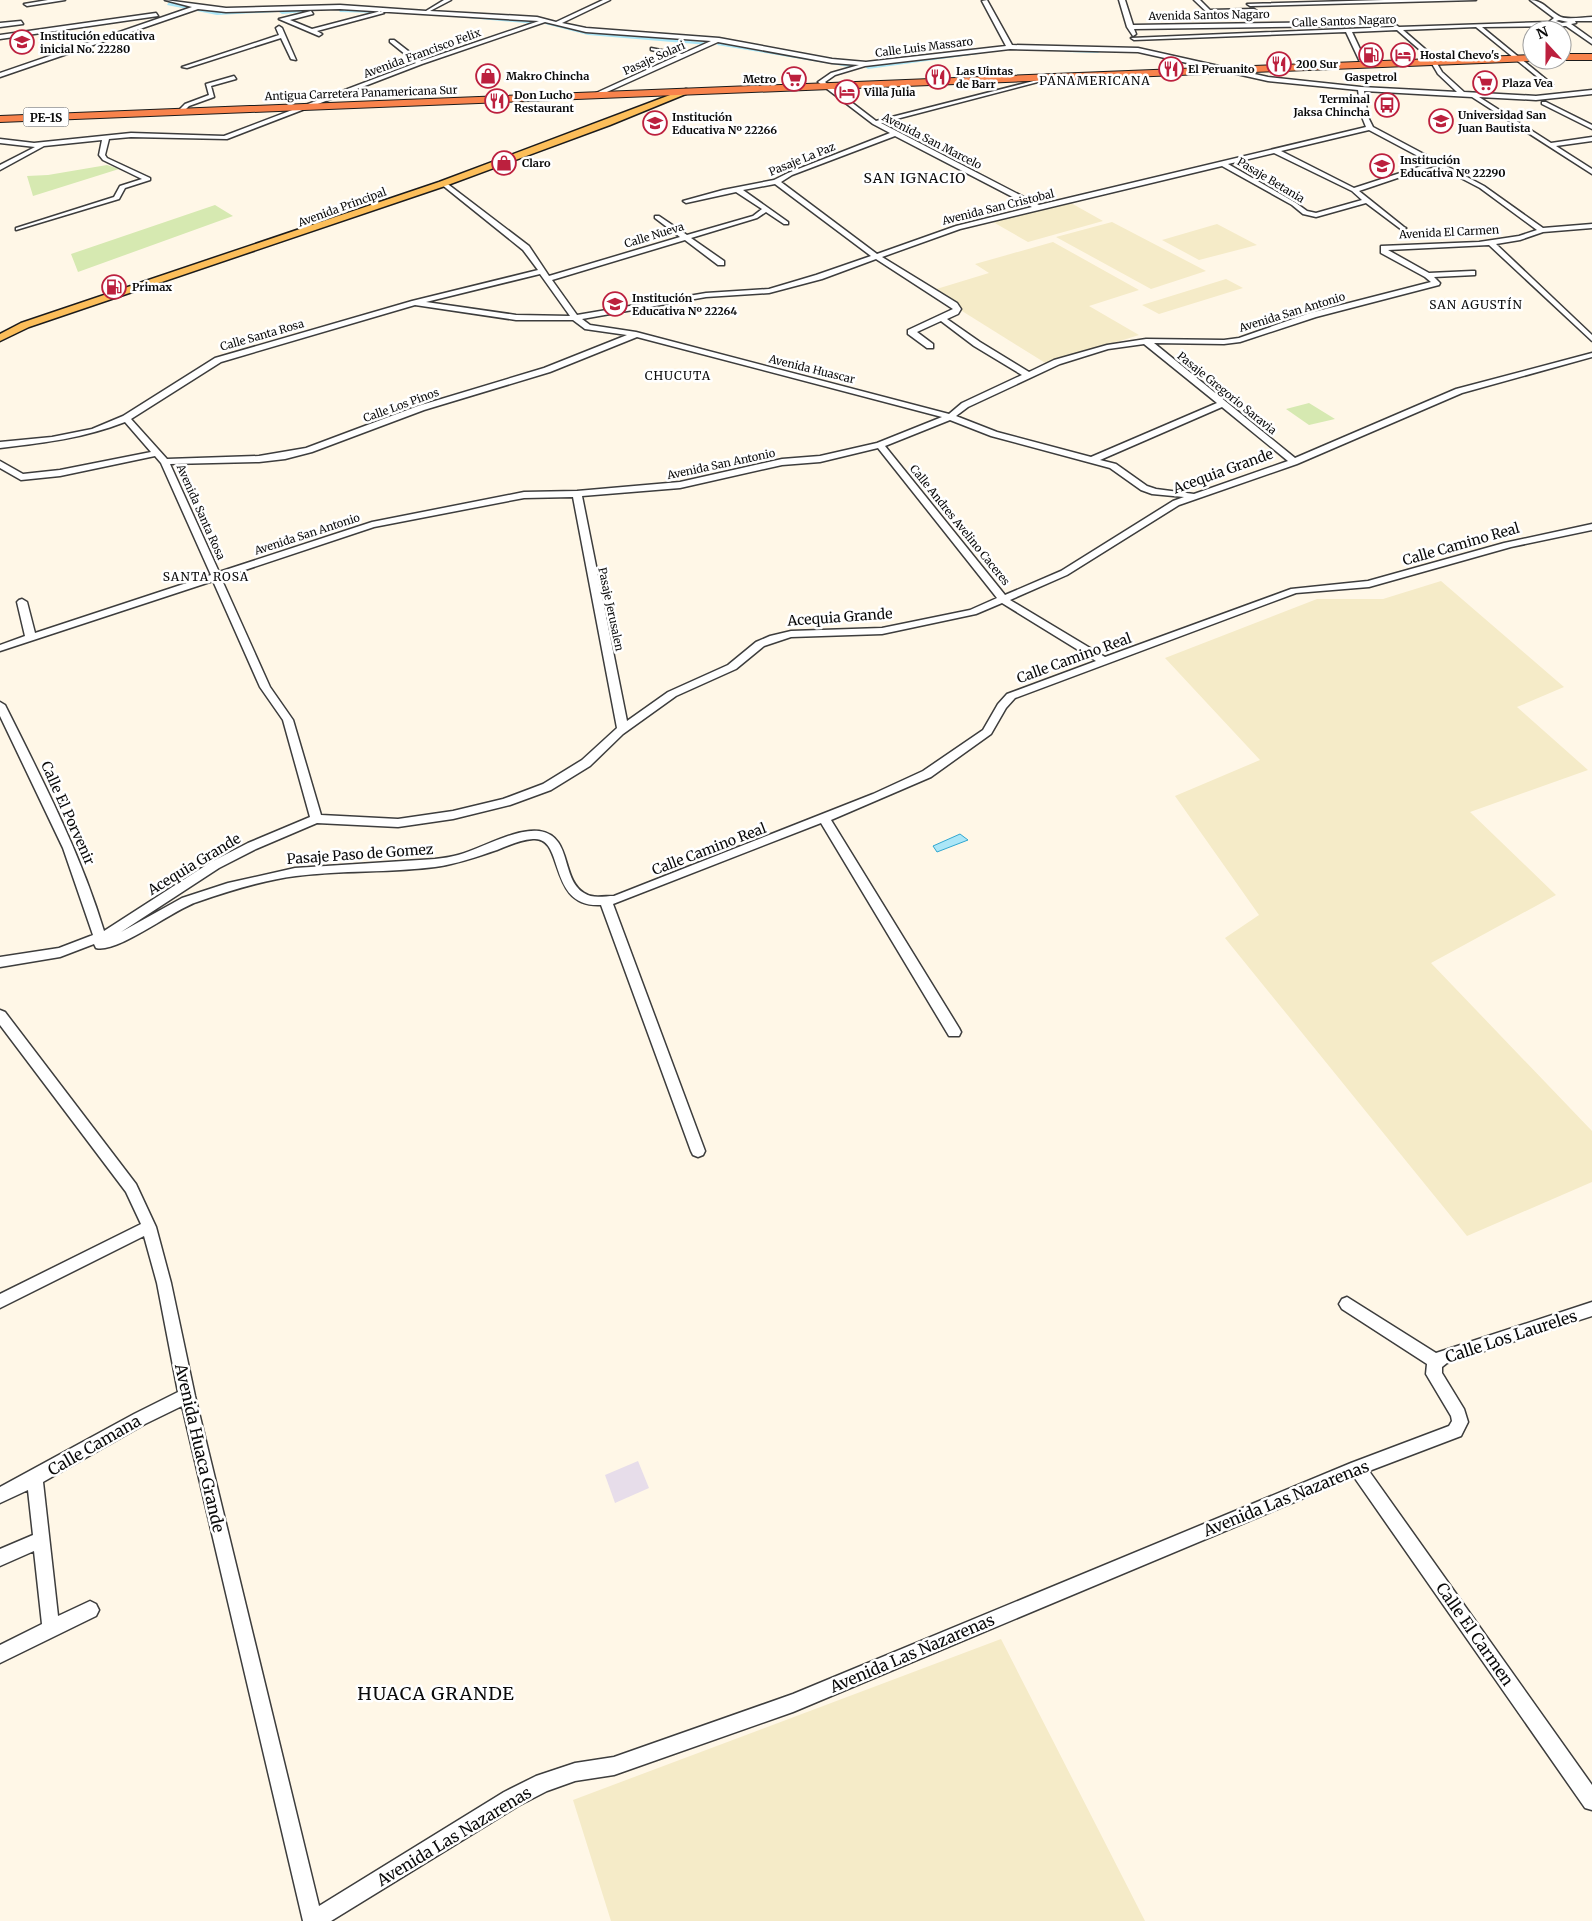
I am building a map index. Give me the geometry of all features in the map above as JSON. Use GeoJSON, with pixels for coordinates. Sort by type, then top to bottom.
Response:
{"type":"FeatureCollection","features":[{"type":"Feature","properties":{"kind":"highway"},"geometry":{"type":"LineString","coordinates":[[1572,57],[1592,57]]}},
{"type":"Feature","properties":{"kind":"highway","name":"Antigua Carretera Panamericana Sur"},"geometry":{"type":"LineString","coordinates":[[0,119],[1522,58]]}},
{"type":"Feature","properties":{"kind":"main road","name":"Avenida Principal"},"geometry":{"type":"LineString","coordinates":[[0,336],[25,325],[277,242],[689,91]]}},
{"type":"Feature","properties":{"kind":"street"},"geometry":{"type":"LineString","coordinates":[[27,4],[62,0]]}},
{"type":"Feature","properties":{"kind":"street","name":"Calle Luis Massaro"},"geometry":{"type":"LineString","coordinates":[[172,0],[198,7],[226,10],[340,7],[546,20],[591,31],[719,40],[832,61],[866,64],[1010,47],[1138,50],[1280,81],[1361,89],[1463,95],[1536,98],[1591,95]]}},
{"type":"Feature","properties":{"kind":"street"},"geometry":{"type":"LineString","coordinates":[[427,11],[448,0]]}},
{"type":"Feature","properties":{"kind":"street"},"geometry":{"type":"LineString","coordinates":[[558,23],[607,0]]}},
{"type":"Feature","properties":{"kind":"street"},"geometry":{"type":"LineString","coordinates":[[1122,0],[1138,50]]}},
{"type":"Feature","properties":{"kind":"street"},"geometry":{"type":"LineString","coordinates":[[1197,0],[1221,24]]}},
{"type":"Feature","properties":{"kind":"street"},"geometry":{"type":"LineString","coordinates":[[1248,2],[1473,0]]}},
{"type":"Feature","properties":{"kind":"street"},"geometry":{"type":"LineString","coordinates":[[1533,0],[1554,20]]}},
{"type":"Feature","properties":{"kind":"street"},"geometry":{"type":"LineString","coordinates":[[985,1],[1010,47]]}},
{"type":"Feature","properties":{"kind":"street"},"geometry":{"type":"LineString","coordinates":[[1248,2],[1272,33]]}},
{"type":"Feature","properties":{"kind":"street"},"geometry":{"type":"LineString","coordinates":[[0,75],[198,7]]}},
{"type":"Feature","properties":{"kind":"street"},"geometry":{"type":"LineString","coordinates":[[281,19],[340,7]]}},
{"type":"Feature","properties":{"kind":"street"},"geometry":{"type":"LineString","coordinates":[[278,9],[281,19],[282,36],[294,59]]}},
{"type":"Feature","properties":{"kind":"street"},"geometry":{"type":"LineString","coordinates":[[311,31],[394,9]]}},
{"type":"Feature","properties":{"kind":"street"},"geometry":{"type":"LineString","coordinates":[[0,37],[190,11]]}},
{"type":"Feature","properties":{"kind":"street"},"geometry":{"type":"LineString","coordinates":[[1209,12],[1254,11]]}},
{"type":"Feature","properties":{"kind":"street"},"geometry":{"type":"LineString","coordinates":[[281,19],[321,35]]}},
{"type":"Feature","properties":{"kind":"street","name":"Avenida Francisco Felix"},"geometry":{"type":"LineString","coordinates":[[106,137],[139,135],[225,138],[420,63],[546,20]]}},
{"type":"Feature","properties":{"kind":"street"},"geometry":{"type":"LineString","coordinates":[[1572,22],[1592,20]]}},
{"type":"Feature","properties":{"kind":"street"},"geometry":{"type":"LineString","coordinates":[[0,26],[21,23]]}},
{"type":"Feature","properties":{"kind":"street","name":"Avenida Santos Nagaro"},"geometry":{"type":"LineString","coordinates":[[1130,27],[1264,23],[1367,24],[1378,28]]}},
{"type":"Feature","properties":{"kind":"street","name":"Calle Santos Nagaro"},"geometry":{"type":"LineString","coordinates":[[1272,33],[1522,23]]}},
{"type":"Feature","properties":{"kind":"street"},"geometry":{"type":"LineString","coordinates":[[1572,24],[1592,42]]}},
{"type":"Feature","properties":{"kind":"street"},"geometry":{"type":"LineString","coordinates":[[1476,25],[1551,86]]}},
{"type":"Feature","properties":{"kind":"street"},"geometry":{"type":"LineString","coordinates":[[1398,28],[1430,56],[1431,62],[1440,74],[1463,95]]}},
{"type":"Feature","properties":{"kind":"street","name":"Calle Santos Nagaro"},"geometry":{"type":"LineString","coordinates":[[1133,37],[1349,32],[1398,28]]}},
{"type":"Feature","properties":{"kind":"street"},"geometry":{"type":"LineString","coordinates":[[1349,32],[1364,64]]}},
{"type":"Feature","properties":{"kind":"street"},"geometry":{"type":"LineString","coordinates":[[185,67],[282,36]]}},
{"type":"Feature","properties":{"kind":"street","name":"Pasaje Solari"},"geometry":{"type":"LineString","coordinates":[[598,94],[719,40]]}},
{"type":"Feature","properties":{"kind":"street"},"geometry":{"type":"LineString","coordinates":[[392,41],[420,63]]}},
{"type":"Feature","properties":{"kind":"street"},"geometry":{"type":"LineString","coordinates":[[653,49],[683,56]]}},
{"type":"Feature","properties":{"kind":"street"},"geometry":{"type":"LineString","coordinates":[[823,86],[821,82],[827,76],[866,64]]}},
{"type":"Feature","properties":{"kind":"street"},"geometry":{"type":"LineString","coordinates":[[875,123],[1051,77]]}},
{"type":"Feature","properties":{"kind":"street"},"geometry":{"type":"LineString","coordinates":[[181,111],[187,105],[212,96],[208,85],[234,78]]}},
{"type":"Feature","properties":{"kind":"street","name":"Avenida San Marcelo"},"geometry":{"type":"LineString","coordinates":[[823,86],[875,123],[894,134],[1037,207]]}},
{"type":"Feature","properties":{"kind":"street"},"geometry":{"type":"LineString","coordinates":[[1361,89],[1365,117],[1370,128],[1482,187],[1542,230],[1592,226]]}},
{"type":"Feature","properties":{"kind":"street"},"geometry":{"type":"LineString","coordinates":[[1473,95],[1591,171]]}},
{"type":"Feature","properties":{"kind":"street"},"geometry":{"type":"LineString","coordinates":[[1485,102],[1544,103],[1591,95]]}},
{"type":"Feature","properties":{"kind":"street"},"geometry":{"type":"LineString","coordinates":[[1554,102],[1592,121]]}},
{"type":"Feature","properties":{"kind":"street"},"geometry":{"type":"LineString","coordinates":[[1544,103],[1592,127]]}},
{"type":"Feature","properties":{"kind":"street","name":"Avenida San Cristobal"},"geometry":{"type":"LineString","coordinates":[[575,318],[706,295],[762,293],[819,277],[958,227],[1370,128]]}},
{"type":"Feature","properties":{"kind":"street","name":"Pasaje La Paz"},"geometry":{"type":"LineString","coordinates":[[686,201],[776,182],[790,174],[894,134]]}},
{"type":"Feature","properties":{"kind":"street"},"geometry":{"type":"LineString","coordinates":[[0,141],[24,145],[106,137],[102,155],[105,159],[148,180],[122,187],[117,198],[18,228]]}},
{"type":"Feature","properties":{"kind":"street"},"geometry":{"type":"LineString","coordinates":[[1550,145],[1592,139]]}},
{"type":"Feature","properties":{"kind":"street"},"geometry":{"type":"LineString","coordinates":[[0,168],[45,144]]}},
{"type":"Feature","properties":{"kind":"street"},"geometry":{"type":"LineString","coordinates":[[1275,151],[1354,190],[1402,228]]}},
{"type":"Feature","properties":{"kind":"street","name":"Pasaje Betania"},"geometry":{"type":"LineString","coordinates":[[1222,163],[1294,204],[1309,215],[1316,216],[1369,200]]}},
{"type":"Feature","properties":{"kind":"street"},"geometry":{"type":"LineString","coordinates":[[1354,190],[1436,163]]}},
{"type":"Feature","properties":{"kind":"street"},"geometry":{"type":"LineString","coordinates":[[442,182],[526,248],[575,318]]}},
{"type":"Feature","properties":{"kind":"street"},"geometry":{"type":"LineString","coordinates":[[776,182],[876,256],[957,309],[911,332],[930,346]]}},
{"type":"Feature","properties":{"kind":"street"},"geometry":{"type":"LineString","coordinates":[[737,189],[786,223]]}},
{"type":"Feature","properties":{"kind":"street","name":"Calle Nueva"},"geometry":{"type":"LineString","coordinates":[[547,279],[685,236],[755,217],[765,210]]}},
{"type":"Feature","properties":{"kind":"street"},"geometry":{"type":"LineString","coordinates":[[656,217],[721,262]]}},
{"type":"Feature","properties":{"kind":"street","name":"Avenida El Carmen"},"geometry":{"type":"LineString","coordinates":[[1428,275],[1382,249],[1387,247],[1491,243],[1520,238],[1542,230]]}},
{"type":"Feature","properties":{"kind":"street"},"geometry":{"type":"LineString","coordinates":[[1491,243],[1592,339]]}},
{"type":"Feature","properties":{"kind":"street","name":"Calle Santa Rosa"},"geometry":{"type":"LineString","coordinates":[[0,445],[52,440],[94,431],[126,418],[218,360],[415,303],[542,271]]}},
{"type":"Feature","properties":{"kind":"street"},"geometry":{"type":"LineString","coordinates":[[1428,275],[1472,273]]}},
{"type":"Feature","properties":{"kind":"street","name":"Avenida San Antonio"},"geometry":{"type":"LineString","coordinates":[[0,648],[372,525],[524,495],[576,494],[680,485],[769,465],[820,459],[880,445],[950,417],[965,405],[1057,362],[1107,347],[1146,341],[1224,342],[1240,340],[1313,316],[1414,290],[1436,282],[1428,275]]}},
{"type":"Feature","properties":{"kind":"street","name":"Avenida Huascar"},"geometry":{"type":"LineString","coordinates":[[415,303],[542,320],[575,318],[588,327],[636,334],[950,417],[994,434],[1113,466],[1149,490],[1195,496]]}},
{"type":"Feature","properties":{"kind":"street"},"geometry":{"type":"LineString","coordinates":[[941,318],[977,344],[1029,376]]}},
{"type":"Feature","properties":{"kind":"street","name":"Calle Los Pinos"},"geometry":{"type":"LineString","coordinates":[[165,462],[259,459],[309,450],[420,408],[547,370],[636,334]]}},
{"type":"Feature","properties":{"kind":"street","name":"Pasaje Gregorio Saravia"},"geometry":{"type":"LineString","coordinates":[[1146,341],[1294,462]]}},
{"type":"Feature","properties":{"kind":"street","name":"Acequia Grande"},"geometry":{"type":"LineString","coordinates":[[0,962],[60,952],[111,933],[215,866],[252,846],[316,819],[398,823],[453,815],[506,802],[555,782],[586,763],[623,729],[672,694],[732,667],[760,644],[774,638],[791,634],[882,631],[949,619],[1004,600],[1064,573],[1176,503],[1294,462],[1459,391],[1592,355]]}},
{"type":"Feature","properties":{"kind":"street"},"geometry":{"type":"LineString","coordinates":[[1092,460],[1222,404]]}},
{"type":"Feature","properties":{"kind":"street","name":"Avenida Santa Rosa"},"geometry":{"type":"LineString","coordinates":[[126,418],[165,462],[265,687],[288,720],[316,819]]}},
{"type":"Feature","properties":{"kind":"street","name":"Calle Andres Avelino Caceres"},"geometry":{"type":"LineString","coordinates":[[880,445],[1004,600],[1104,661]]}},
{"type":"Feature","properties":{"kind":"street"},"geometry":{"type":"LineString","coordinates":[[0,464],[21,478],[60,473],[159,453]]}},
{"type":"Feature","properties":{"kind":"street","name":"Pasaje Jerusalen"},"geometry":{"type":"LineString","coordinates":[[576,494],[623,729]]}},
{"type":"Feature","properties":{"kind":"street","name":"Calle Camino Real"},"geometry":{"type":"LineString","coordinates":[[606,902],[877,797],[926,774],[987,732],[1002,706],[1011,696],[1294,591],[1314,586],[1355,587],[1369,584],[1454,561],[1498,546],[1592,527]]}},
{"type":"Feature","properties":{"kind":"street"},"geometry":{"type":"LineString","coordinates":[[22,602],[31,639]]}},
{"type":"Feature","properties":{"kind":"street","name":"Calle El Porvenir"},"geometry":{"type":"LineString","coordinates":[[0,705],[37,778],[88,894],[95,940]]}},
{"type":"Feature","properties":{"kind":"street"},"geometry":{"type":"LineString","coordinates":[[824,818],[954,1032]]}},
{"type":"Feature","properties":{"kind":"street","name":"Pasaje Paso de Gomez"},"geometry":{"type":"LineString","coordinates":[[95,940],[96,945],[121,938],[186,902],[228,887],[296,872],[435,864],[459,860],[530,835],[542,835],[549,838],[557,851],[567,884],[574,892],[585,899],[606,902]]}},
{"type":"Feature","properties":{"kind":"street"},"geometry":{"type":"LineString","coordinates":[[606,902],[698,1151]]}},
{"type":"Feature","properties":{"kind":"street","name":"Avenida Huaca Grande"},"geometry":{"type":"LineString","coordinates":[[0,1016],[131,1188],[149,1227],[164,1283],[187,1396],[313,1921]]}},
{"type":"Feature","properties":{"kind":"street"},"geometry":{"type":"LineString","coordinates":[[0,1301],[149,1227]]}},
{"type":"Feature","properties":{"kind":"street"},"geometry":{"type":"LineString","coordinates":[[1347,1304],[1435,1364]]}},
{"type":"Feature","properties":{"kind":"street","name":"Calle Los Laureles"},"geometry":{"type":"LineString","coordinates":[[1435,1364],[1444,1356],[1592,1309]]}},
{"type":"Feature","properties":{"kind":"street","name":"Avenida Las Nazarenas"},"geometry":{"type":"LineString","coordinates":[[313,1921],[511,1799],[544,1783],[575,1772],[614,1766],[793,1703],[1357,1468],[1449,1434],[1458,1427],[1458,1414],[1438,1382],[1435,1364]]}},
{"type":"Feature","properties":{"kind":"street","name":"Calle Camana"},"geometry":{"type":"LineString","coordinates":[[0,1496],[35,1480],[158,1408],[187,1396]]}},
{"type":"Feature","properties":{"kind":"street","name":"Calle El Carmen"},"geometry":{"type":"LineString","coordinates":[[1357,1468],[1592,1801]]}},
{"type":"Feature","properties":{"kind":"street"},"geometry":{"type":"LineString","coordinates":[[35,1480],[51,1629]]}},
{"type":"Feature","properties":{"kind":"street"},"geometry":{"type":"LineString","coordinates":[[0,1558],[42,1539]]}},
{"type":"Feature","properties":{"kind":"street"},"geometry":{"type":"LineString","coordinates":[[0,1654],[90,1610]]}},
{"type":"Feature","properties":{"kind":"shaded area"},"geometry":{"type":"Polygon","coordinates":[[[1071,203],[1103,221],[1028,242],[993,222],[1071,203]]]}},
{"type":"Feature","properties":{"kind":"shaded area"},"geometry":{"type":"Polygon","coordinates":[[[1112,222],[1206,271],[1151,289],[1056,237],[1112,222]]]}},
{"type":"Feature","properties":{"kind":"shaded area"},"geometry":{"type":"Polygon","coordinates":[[[1217,224],[1257,245],[1199,260],[1162,240],[1217,224]]]}},
{"type":"Feature","properties":{"kind":"shaded area"},"geometry":{"type":"Polygon","coordinates":[[[1053,242],[1139,290],[1089,306],[1139,335],[1047,364],[930,291],[989,273],[975,264],[1053,242]]]}},
{"type":"Feature","properties":{"kind":"shaded area"},"geometry":{"type":"Polygon","coordinates":[[[1226,279],[1243,288],[1159,314],[1142,305],[1226,279]]]}},
{"type":"Feature","properties":{"kind":"shaded area"},"geometry":{"type":"Polygon","coordinates":[[[1441,581],[1564,687],[1517,707],[1588,770],[1470,812],[1556,895],[1431,963],[1592,1131],[1592,1182],[1467,1236],[1225,938],[1259,915],[1175,796],[1260,760],[1165,658],[1317,599],[1383,599],[1441,581]]]}},
{"type":"Feature","properties":{"kind":"shaded area"},"geometry":{"type":"Polygon","coordinates":[[[638,1461],[649,1488],[615,1503],[605,1475],[638,1461]]]}},
{"type":"Feature","properties":{"kind":"shaded area"},"geometry":{"type":"Polygon","coordinates":[[[1001,1639],[1145,1921],[611,1921],[573,1800],[1001,1639]]]}},
{"type":"Feature","properties":{"kind":"green space"},"geometry":{"type":"Polygon","coordinates":[[[107,165],[119,169],[33,196],[27,176],[48,175],[107,165]]]}},
{"type":"Feature","properties":{"kind":"green space"},"geometry":{"type":"Polygon","coordinates":[[[215,205],[233,216],[78,272],[71,254],[215,205]]]}},
{"type":"Feature","properties":{"kind":"green space"},"geometry":{"type":"Polygon","coordinates":[[[1309,403],[1335,419],[1309,425],[1286,409],[1309,403]]]}},
{"type":"Feature","properties":{"kind":"water"},"geometry":{"type":"Polygon","coordinates":[[[960,834],[968,840],[937,852],[933,846],[960,834]]]}},
{"type":"Feature","properties":{"kind":"waterway"},"geometry":{"type":"LineString","coordinates":[[169,4],[190,9]]}},
{"type":"Feature","properties":{"kind":"waterway"},"geometry":{"type":"LineString","coordinates":[[282,12],[323,9]]}},
{"type":"Feature","properties":{"kind":"waterway"},"geometry":{"type":"LineString","coordinates":[[194,10],[217,13],[274,12]]}},
{"type":"Feature","properties":{"kind":"waterway"},"geometry":{"type":"LineString","coordinates":[[340,10],[376,11]]}},
{"type":"Feature","properties":{"kind":"waterway"},"geometry":{"type":"LineString","coordinates":[[457,15],[537,22]]}},
{"type":"Feature","properties":{"kind":"waterway"},"geometry":{"type":"LineString","coordinates":[[547,23],[588,33],[708,43]]}},
{"type":"Feature","properties":{"kind":"waterway"},"geometry":{"type":"LineString","coordinates":[[719,44],[855,66]]}},
{"type":"Feature","properties":{"kind":"waterway"},"geometry":{"type":"LineString","coordinates":[[1065,50],[1098,51]]}},
{"type":"Feature","properties":{"kind":"waterway"},"geometry":{"type":"LineString","coordinates":[[868,67],[976,53]]}},
{"type":"Feature","properties":{"kind":"place","name":"Institución educativa inicial No. 22280"},"geometry":{"type":"Point","coordinates":[22,42]}},
{"type":"Feature","properties":{"kind":"place","name":"Gaspetrol"},"geometry":{"type":"Point","coordinates":[1371,55]}},
{"type":"Feature","properties":{"kind":"place","name":"Hostal Chevo's"},"geometry":{"type":"Point","coordinates":[1403,55]}},
{"type":"Feature","properties":{"kind":"place","name":"200 Sur"},"geometry":{"type":"Point","coordinates":[1279,64]}},
{"type":"Feature","properties":{"kind":"place","name":"El Peruanito"},"geometry":{"type":"Point","coordinates":[1171,69]}},
{"type":"Feature","properties":{"kind":"place","name":"Makro Chincha"},"geometry":{"type":"Point","coordinates":[488,76]}},
{"type":"Feature","properties":{"kind":"place","name":"Las Uintas de Barr"},"geometry":{"type":"Point","coordinates":[938,77]}},
{"type":"Feature","properties":{"kind":"place","name":"Metro"},"geometry":{"type":"Point","coordinates":[794,79]}},
{"type":"Feature","properties":{"kind":"place","name":"Plaza Vea"},"geometry":{"type":"Point","coordinates":[1485,83]}},
{"type":"Feature","properties":{"kind":"place","name":"Villa Julia"},"geometry":{"type":"Point","coordinates":[847,92]}},
{"type":"Feature","properties":{"kind":"place","name":"Don Lucho Restaurant"},"geometry":{"type":"Point","coordinates":[497,101]}},
{"type":"Feature","properties":{"kind":"place","name":"Terminal Jaksa Chincha"},"geometry":{"type":"Point","coordinates":[1387,105]}},
{"type":"Feature","properties":{"kind":"place","name":"Universidad San Juan Bautista"},"geometry":{"type":"Point","coordinates":[1441,121]}},
{"type":"Feature","properties":{"kind":"place","name":"Institución Educativa Nº 22266"},"geometry":{"type":"Point","coordinates":[655,123]}},
{"type":"Feature","properties":{"kind":"place","name":"Claro"},"geometry":{"type":"Point","coordinates":[504,163]}},
{"type":"Feature","properties":{"kind":"place","name":"Institución Educativa Nº 22290"},"geometry":{"type":"Point","coordinates":[1382,166]}},
{"type":"Feature","properties":{"kind":"place","name":"Primax"},"geometry":{"type":"Point","coordinates":[114,287]}},
{"type":"Feature","properties":{"kind":"place","name":"Institución Educativa Nº 22264"},"geometry":{"type":"Point","coordinates":[615,304]}},
{"type":"Feature","properties":{"kind":"district","name":"PANAMERICANA"},"geometry":{"type":"Point","coordinates":[1095,80]}},
{"type":"Feature","properties":{"kind":"district","name":"SAN IGNACIO"},"geometry":{"type":"Point","coordinates":[915,178]}},
{"type":"Feature","properties":{"kind":"district","name":"SAN AGUSTÍN"},"geometry":{"type":"Point","coordinates":[1476,304]}},
{"type":"Feature","properties":{"kind":"district","name":"CHUCUTA"},"geometry":{"type":"Point","coordinates":[678,375]}},
{"type":"Feature","properties":{"kind":"district","name":"SANTA ROSA"},"geometry":{"type":"Point","coordinates":[206,576]}},
{"type":"Feature","properties":{"kind":"district","name":"HUACA GRANDE"},"geometry":{"type":"Point","coordinates":[436,1693]}}]}
